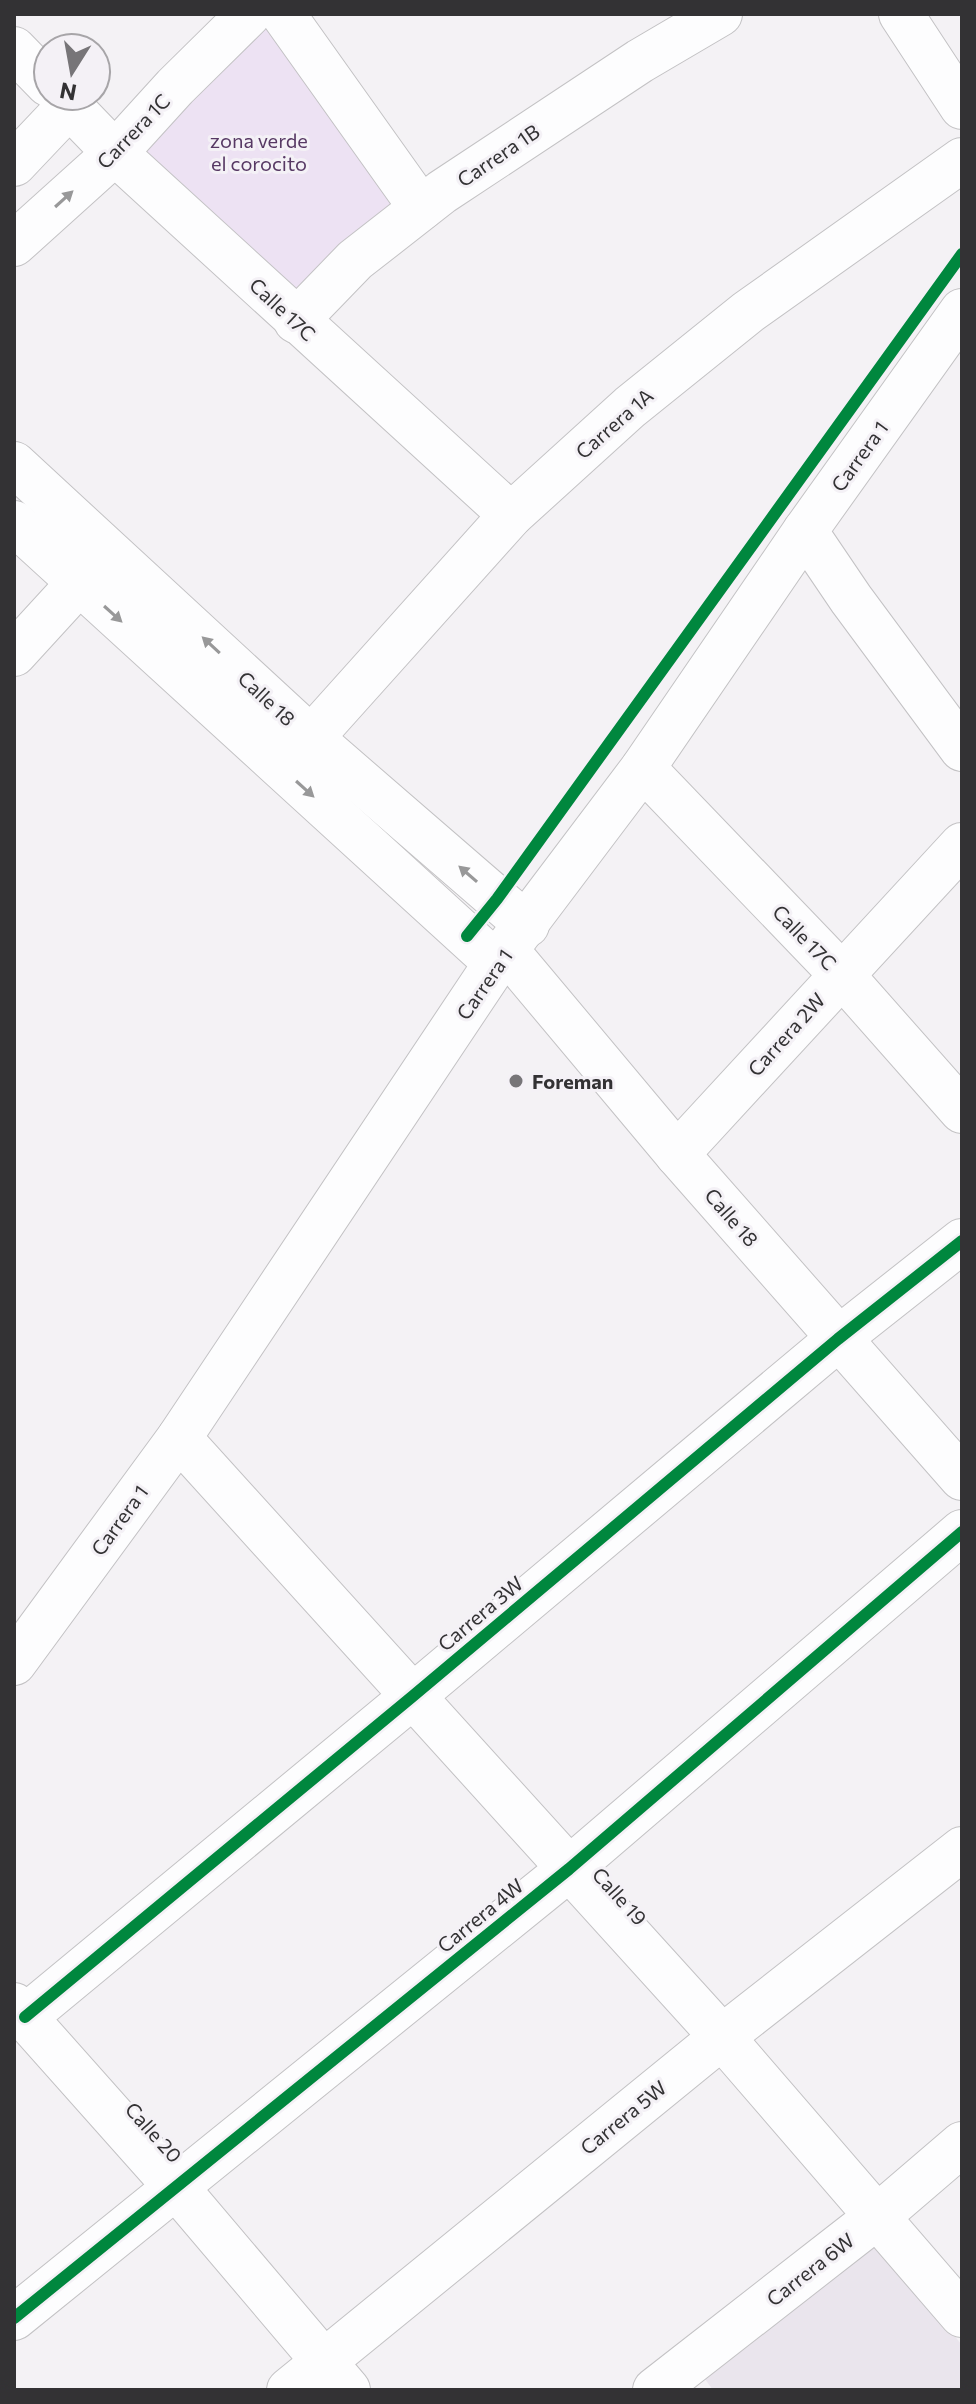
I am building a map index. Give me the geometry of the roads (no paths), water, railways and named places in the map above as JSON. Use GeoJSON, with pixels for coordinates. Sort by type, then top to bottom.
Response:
{"type":"FeatureCollection","features":[{"type":"Feature","properties":{"kind":"main road","name":"Carrera 1C"},"geometry":{"type":"LineString","coordinates":[[14,244],[115,153],[175,87],[249,14]]}},
{"type":"Feature","properties":{"kind":"main road"},"geometry":{"type":"LineString","coordinates":[[283,14],[421,208]]}},
{"type":"Feature","properties":{"kind":"main road","name":"Carrera 1B"},"geometry":{"type":"LineString","coordinates":[[296,321],[355,260],[421,208],[640,61],[720,14]]}},
{"type":"Feature","properties":{"kind":"main road"},"geometry":{"type":"LineString","coordinates":[[901,14],[962,107]]}},
{"type":"Feature","properties":{"kind":"main road","name":"Calle 17C"},"geometry":{"type":"LineString","coordinates":[[14,49],[32,67]]}},
{"type":"Feature","properties":{"kind":"main road"},"geometry":{"type":"LineString","coordinates":[[14,164],[48,112]]}},
{"type":"Feature","properties":{"kind":"main road","name":"Calle 17C"},"geometry":{"type":"LineString","coordinates":[[75,112],[115,153],[296,321],[511,515]]}},
{"type":"Feature","properties":{"kind":"main road","name":"Carrera 1A"},"geometry":{"type":"LineString","coordinates":[[311,738],[511,515],[630,407],[748,312],[962,160]]}},
{"type":"Feature","properties":{"kind":"main road","name":"Carrera 1"},"geometry":{"type":"LineString","coordinates":[[14,1663],[179,1438],[510,946],[643,768],[805,531],[960,321]]}},
{"type":"Feature","properties":{"kind":"main road","name":"Calle 18"},"geometry":{"type":"LineString","coordinates":[[14,464],[311,738],[510,946],[677,1154],[962,1478]]}},
{"type":"Feature","properties":{"kind":"main road","name":"Calle 18"},"geometry":{"type":"LineString","coordinates":[[14,523],[79,583],[510,946]]}},
{"type":"Feature","properties":{"kind":"main road"},"geometry":{"type":"LineString","coordinates":[[805,531],[851,599],[962,749]]}},
{"type":"Feature","properties":{"kind":"main road"},"geometry":{"type":"LineString","coordinates":[[14,654],[79,583]]}},
{"type":"Feature","properties":{"kind":"main road","name":"Calle 17C"},"geometry":{"type":"LineString","coordinates":[[643,768],[841,974],[962,1111]]}},
{"type":"Feature","properties":{"kind":"main road","name":"Carrera 2W"},"geometry":{"type":"LineString","coordinates":[[677,1154],[962,845]]}},
{"type":"Feature","properties":{"kind":"main road","name":"Carrera 3W"},"geometry":{"type":"LineString","coordinates":[[19,2011],[413,1696],[838,1339],[962,1241]]}},
{"type":"Feature","properties":{"kind":"main road","name":"Calle 19"},"geometry":{"type":"LineString","coordinates":[[179,1438],[722,2037],[962,2315]]}},
{"type":"Feature","properties":{"kind":"main road","name":"Carrera 4W"},"geometry":{"type":"LineString","coordinates":[[14,2318],[569,1869],[962,1532]]}},
{"type":"Feature","properties":{"kind":"main road","name":"Carrera 5W"},"geometry":{"type":"LineString","coordinates":[[289,2390],[336,2376],[722,2037],[962,1849]]}},
{"type":"Feature","properties":{"kind":"main road","name":"Calle 20"},"geometry":{"type":"LineString","coordinates":[[19,2011],[175,2186],[336,2376]]}},
{"type":"Feature","properties":{"kind":"main road","name":"Carrera 6W"},"geometry":{"type":"LineString","coordinates":[[655,2390],[878,2216],[962,2144]]}},
{"type":"Feature","properties":{"kind":"place","name":"Foreman"},"geometry":{"type":"Point","coordinates":[516,1081]}},
{"type":"Feature","properties":{"kind":"park label","name":"zona verde el corocito"},"geometry":{"type":"Point","coordinates":[259,152]}}]}
